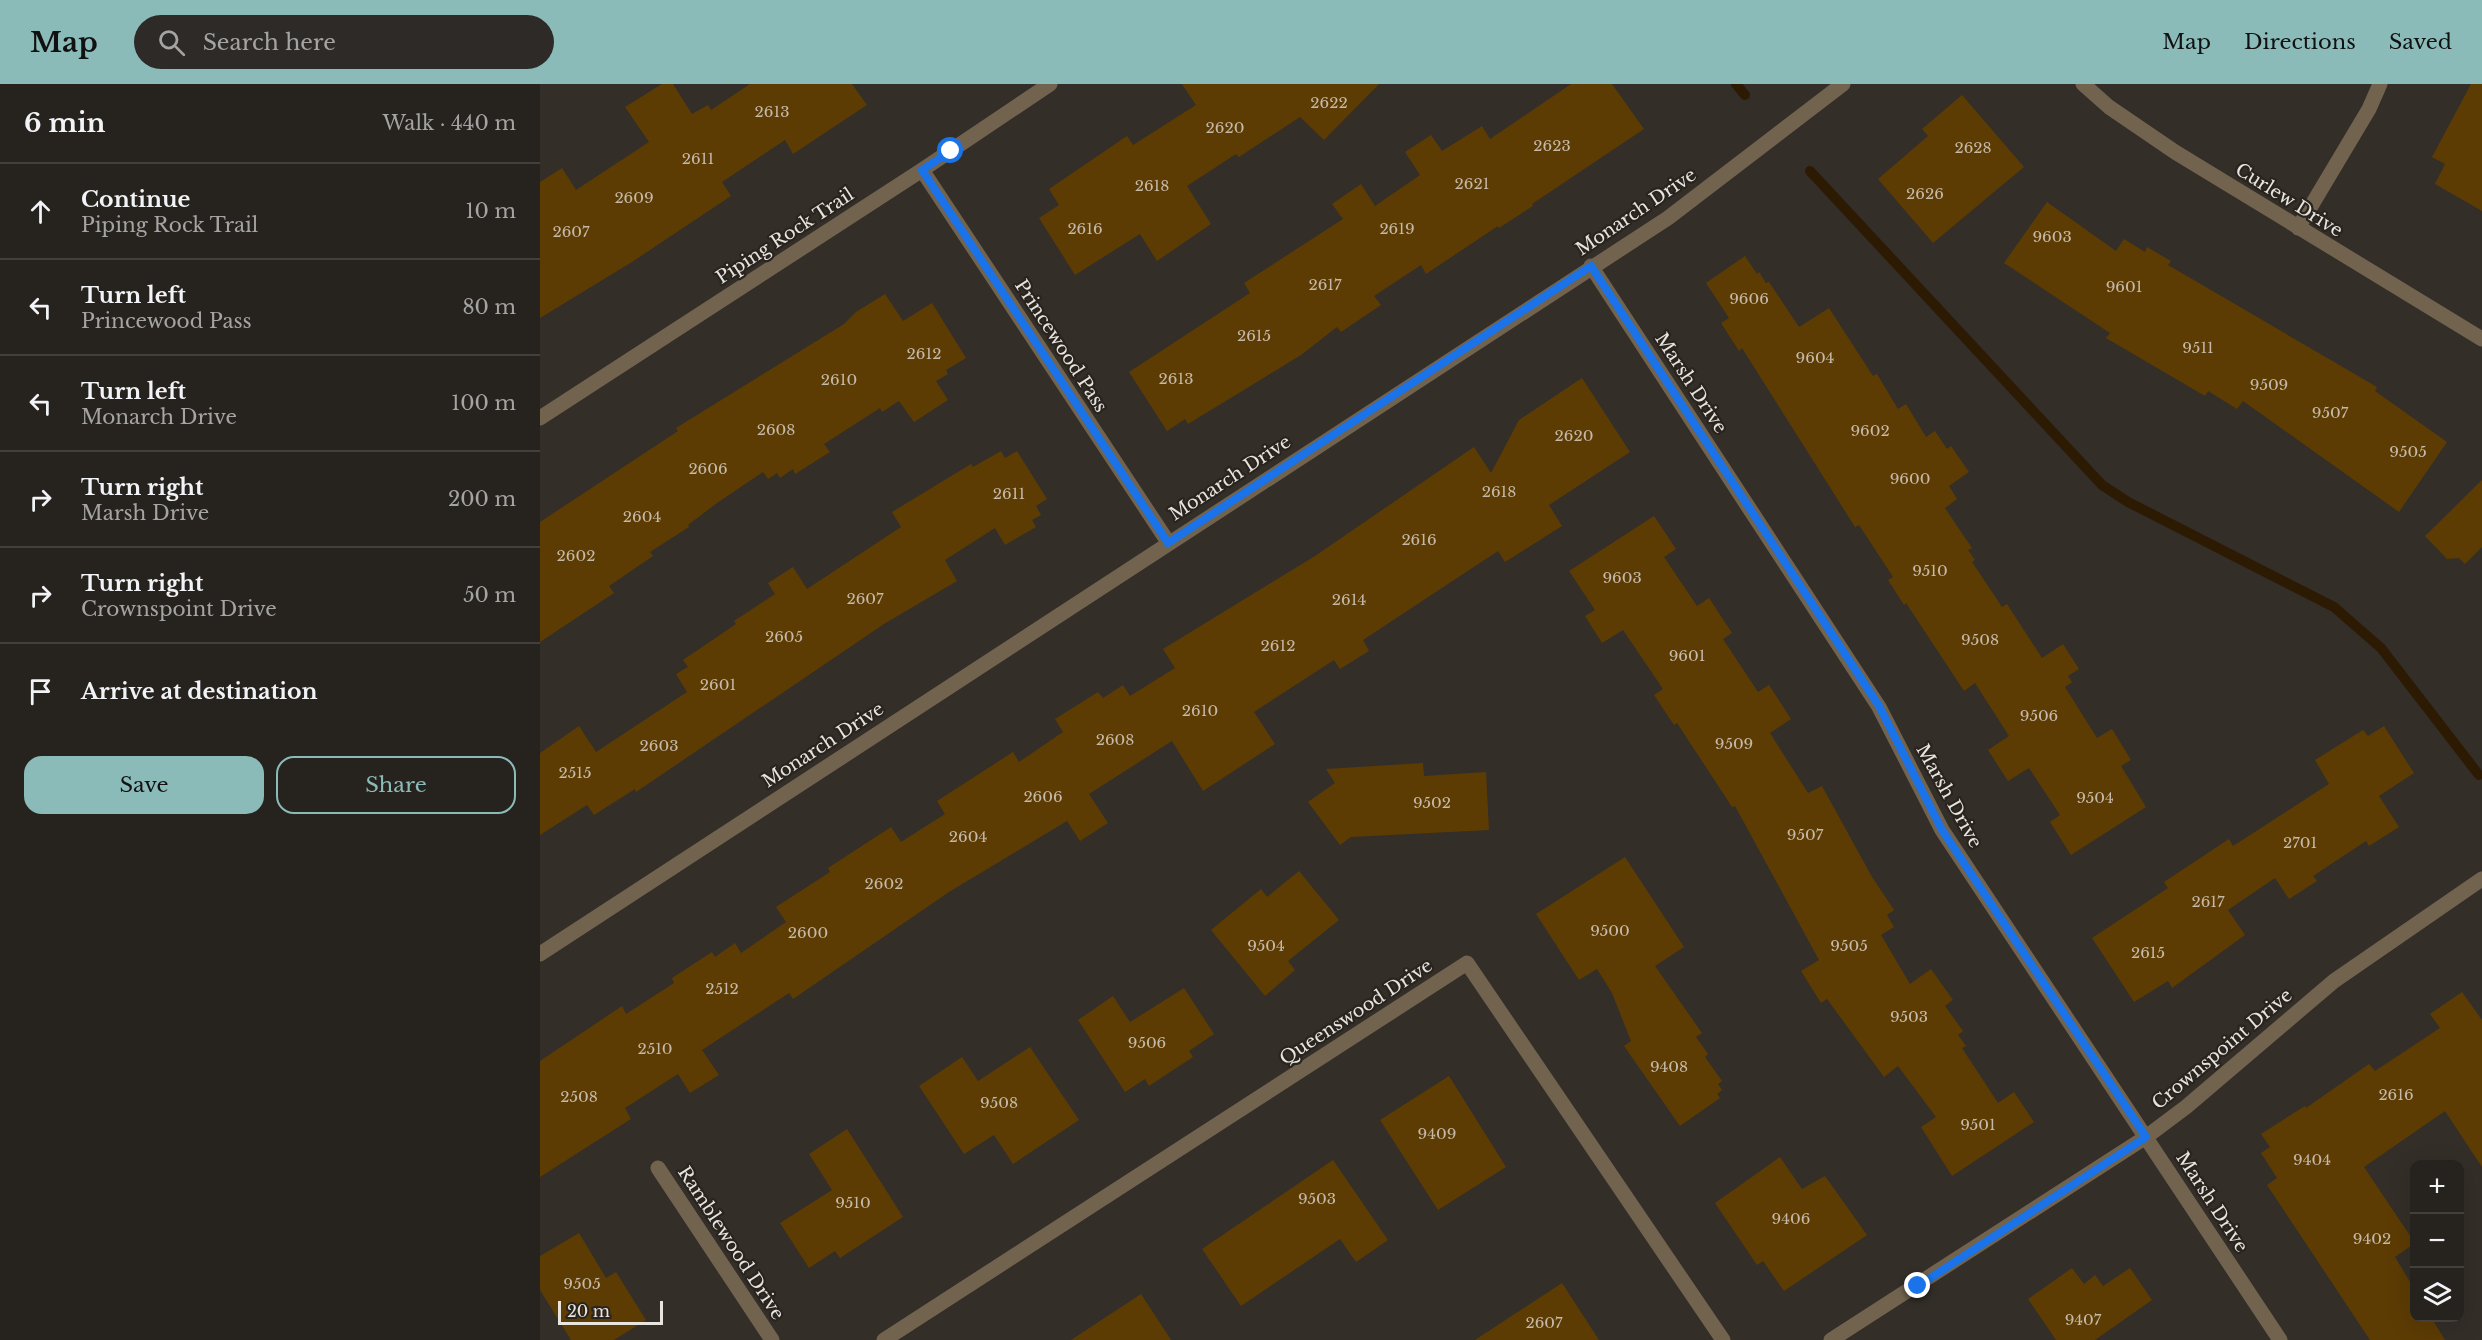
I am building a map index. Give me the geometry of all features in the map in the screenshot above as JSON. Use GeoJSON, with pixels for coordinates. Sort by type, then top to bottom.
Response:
{"type":"FeatureCollection","features":[{"type":"Feature","properties":{"kind":"street","name":"Piping Rock Trail"},"geometry":{"type":"LineString","coordinates":[[540,418],[922,170],[1050,84]]}},
{"type":"Feature","properties":{"kind":"street","name":"Monarch Drive"},"geometry":{"type":"LineString","coordinates":[[540,954],[1591,266],[1668,218],[1843,84]]}},
{"type":"Feature","properties":{"kind":"street","name":"Curlew Drive"},"geometry":{"type":"LineString","coordinates":[[2083,84],[2109,107],[2175,152],[2482,339]]}},
{"type":"Feature","properties":{"kind":"street"},"geometry":{"type":"LineString","coordinates":[[2298,228],[2369,109],[2380,84]]}},
{"type":"Feature","properties":{"kind":"street","name":"Princewood Pass"},"geometry":{"type":"LineString","coordinates":[[922,170],[1168,543]]}},
{"type":"Feature","properties":{"kind":"street","name":"Marsh Drive"},"geometry":{"type":"LineString","coordinates":[[1591,266],[1879,706],[1942,830],[2280,1340]]}},
{"type":"Feature","properties":{"kind":"street","name":"Crownspoint Drive"},"geometry":{"type":"LineString","coordinates":[[1831,1340],[2146,1137],[2186,1107],[2334,981],[2482,879]]}},
{"type":"Feature","properties":{"kind":"street","name":"Queenswood Drive"},"geometry":{"type":"LineString","coordinates":[[884,1340],[1467,963],[1723,1340]]}},
{"type":"Feature","properties":{"kind":"street","name":"Ramblewood Drive"},"geometry":{"type":"LineString","coordinates":[[658,1168],[772,1340]]}},
{"type":"Feature","properties":{"kind":"building"},"geometry":{"type":"Polygon","coordinates":[[[662,84],[673,84],[692,114],[708,105],[711,110],[750,84],[852,84],[867,105],[793,154],[785,140],[722,182],[731,196],[632,262],[540,318],[540,182],[562,168],[576,190],[649,142],[625,107],[662,84]]]}},
{"type":"Feature","properties":{"kind":"building"},"geometry":{"type":"Polygon","coordinates":[[[1182,84],[1379,84],[1324,140],[1300,117],[1239,157],[1236,154],[1187,186],[1211,224],[1157,261],[1140,234],[1075,275],[1039,218],[1059,205],[1049,189],[1127,136],[1133,145],[1196,105],[1182,84]]]}},
{"type":"Feature","properties":{"kind":"building"},"geometry":{"type":"Polygon","coordinates":[[[1571,84],[1612,84],[1644,129],[1532,204],[1533,206],[1499,228],[1498,226],[1426,274],[1421,265],[1374,296],[1381,305],[1341,332],[1337,327],[1301,355],[1188,424],[1185,419],[1167,431],[1129,372],[1250,293],[1244,283],[1343,219],[1332,204],[1361,184],[1375,206],[1420,175],[1405,152],[1431,135],[1442,151],[1482,126],[1490,139],[1571,84]]]}},
{"type":"Feature","properties":{"kind":"building"},"geometry":{"type":"Polygon","coordinates":[[[2471,84],[2482,84],[2482,211],[2435,184],[2445,164],[2432,157],[2471,84]]]}},
{"type":"Feature","properties":{"kind":"building"},"geometry":{"type":"Polygon","coordinates":[[[1962,95],[2024,167],[1933,243],[1878,179],[1928,136],[1922,129],[1962,95]]]}},
{"type":"Feature","properties":{"kind":"building"},"geometry":{"type":"Polygon","coordinates":[[[2047,202],[2116,251],[2124,239],[2145,252],[2147,247],[2171,261],[2168,265],[2377,387],[2375,391],[2447,442],[2399,512],[2243,401],[2237,409],[2208,391],[2205,396],[2106,338],[2110,333],[2004,263],[2047,202]]]}},
{"type":"Feature","properties":{"kind":"building"},"geometry":{"type":"Polygon","coordinates":[[[1745,256],[1757,274],[1759,272],[1766,283],[1769,282],[1799,327],[1829,308],[1873,376],[1877,374],[1898,409],[1906,404],[1926,437],[1935,431],[1947,449],[1951,446],[1969,472],[1949,486],[1957,499],[1945,508],[1972,548],[1968,550],[1975,560],[1972,562],[2002,607],[2007,604],[2042,658],[2063,644],[2079,669],[2068,676],[2072,682],[2065,687],[2097,738],[2112,729],[2131,760],[2121,766],[2146,807],[2071,855],[2050,822],[2060,815],[2029,768],[2008,781],[1988,750],[2009,736],[1975,683],[1964,691],[1906,603],[1904,605],[1888,580],[1893,577],[1859,525],[1855,527],[1742,348],[1739,351],[1721,323],[1729,318],[1706,283],[1745,256]]]}},
{"type":"Feature","properties":{"kind":"building"},"geometry":{"type":"Polygon","coordinates":[[[885,294],[903,321],[932,303],[966,358],[946,370],[948,374],[936,381],[948,400],[914,422],[899,401],[882,412],[880,408],[824,444],[830,452],[795,474],[793,469],[780,478],[777,473],[768,479],[763,472],[717,503],[688,525],[689,527],[650,552],[653,556],[609,586],[614,593],[540,642],[540,522],[678,431],[676,428],[844,324],[856,312],[885,294]]]}},
{"type":"Feature","properties":{"kind":"building"},"geometry":{"type":"Polygon","coordinates":[[[1582,378],[1630,452],[1549,505],[1562,526],[1505,562],[1498,551],[1363,640],[1369,651],[1340,669],[1334,660],[1254,712],[1275,744],[1203,791],[1172,741],[1089,794],[1108,823],[1080,841],[1067,821],[949,892],[793,999],[789,993],[702,1050],[719,1075],[690,1093],[678,1074],[625,1108],[631,1119],[540,1177],[540,1061],[622,1006],[626,1014],[674,983],[672,978],[712,952],[715,957],[735,943],[741,953],[786,922],[776,907],[830,872],[828,868],[891,827],[901,842],[945,814],[937,801],[1013,752],[1019,762],[1063,732],[1055,719],[1098,692],[1103,698],[1123,685],[1130,696],[1175,668],[1163,649],[1315,556],[1474,447],[1491,473],[1519,420],[1582,378]]]}},
{"type":"Feature","properties":{"kind":"building"},"geometry":{"type":"Polygon","coordinates":[[[1001,451],[1005,458],[1017,451],[1047,499],[1036,506],[1041,515],[1032,520],[1036,527],[1005,545],[995,528],[945,560],[957,581],[884,624],[636,792],[635,789],[594,815],[587,805],[540,835],[540,753],[579,726],[596,752],[687,692],[676,674],[688,667],[683,660],[736,624],[734,621],[775,594],[768,583],[793,567],[807,589],[901,527],[892,512],[971,464],[973,467],[1001,451]]]}},
{"type":"Feature","properties":{"kind":"building"},"geometry":{"type":"Polygon","coordinates":[[[2482,480],[2482,547],[2465,564],[2459,558],[2447,559],[2425,536],[2482,480]]]}},
{"type":"Feature","properties":{"kind":"building"},"geometry":{"type":"Polygon","coordinates":[[[1654,516],[1676,549],[1664,557],[1697,606],[1709,598],[1732,633],[1723,639],[1758,692],[1769,685],[1791,719],[1770,733],[1808,793],[1822,786],[1872,877],[1894,910],[1887,915],[1894,927],[1881,935],[1910,984],[1931,969],[1953,1000],[1945,1006],[1963,1031],[1958,1035],[1966,1046],[1962,1048],[1998,1103],[2014,1092],[2034,1122],[1952,1176],[1921,1127],[1936,1117],[1898,1066],[1884,1077],[1827,999],[1821,1003],[1801,971],[1819,960],[1735,806],[1732,807],[1677,723],[1674,725],[1654,695],[1663,689],[1623,630],[1602,643],[1585,616],[1595,610],[1569,571],[1654,516]]]}},
{"type":"Feature","properties":{"kind":"building"},"geometry":{"type":"Polygon","coordinates":[[[2384,726],[2414,773],[2379,796],[2399,827],[2369,846],[2366,841],[2313,876],[2317,881],[2289,899],[2275,878],[2228,910],[2245,935],[2172,988],[2168,981],[2134,1002],[2092,938],[2168,888],[2164,882],[2229,839],[2233,846],[2329,784],[2315,760],[2363,730],[2368,736],[2384,726]]]}},
{"type":"Feature","properties":{"kind":"building"},"geometry":{"type":"Polygon","coordinates":[[[1423,763],[1424,776],[1486,772],[1489,830],[1351,837],[1340,845],[1308,802],[1335,783],[1326,769],[1423,763]]]}},
{"type":"Feature","properties":{"kind":"building"},"geometry":{"type":"Polygon","coordinates":[[[1625,857],[1684,947],[1655,966],[1702,1033],[1696,1037],[1708,1054],[1705,1057],[1722,1081],[1718,1084],[1722,1090],[1717,1094],[1720,1098],[1680,1126],[1624,1046],[1631,1041],[1612,993],[1597,969],[1579,980],[1536,914],[1625,857]]]}},
{"type":"Feature","properties":{"kind":"building"},"geometry":{"type":"Polygon","coordinates":[[[1299,871],[1339,920],[1288,961],[1295,970],[1265,996],[1211,930],[1261,889],[1267,897],[1299,871]]]}},
{"type":"Feature","properties":{"kind":"building"},"geometry":{"type":"Polygon","coordinates":[[[1184,988],[1214,1034],[1189,1051],[1193,1057],[1149,1086],[1145,1079],[1125,1092],[1078,1020],[1113,996],[1130,1022],[1184,988]]]}},
{"type":"Feature","properties":{"kind":"building"},"geometry":{"type":"Polygon","coordinates":[[[2462,992],[2482,1020],[2482,1167],[2445,1111],[2364,1167],[2410,1236],[2410,1246],[2395,1257],[2410,1282],[2410,1322],[2434,1322],[2445,1340],[2370,1340],[2267,1185],[2277,1178],[2261,1153],[2270,1147],[2261,1134],[2305,1106],[2306,1108],[2369,1064],[2375,1071],[2440,1028],[2430,1014],[2462,992]]]}},
{"type":"Feature","properties":{"kind":"building"},"geometry":{"type":"Polygon","coordinates":[[[1030,1047],[1079,1120],[1013,1164],[994,1135],[964,1154],[919,1086],[962,1057],[978,1081],[1030,1047]]]}},
{"type":"Feature","properties":{"kind":"building"},"geometry":{"type":"Polygon","coordinates":[[[1449,1076],[1506,1167],[1438,1210],[1380,1120],[1449,1076]]]}},
{"type":"Feature","properties":{"kind":"building"},"geometry":{"type":"Polygon","coordinates":[[[847,1129],[903,1217],[840,1258],[835,1251],[809,1268],[780,1223],[832,1190],[809,1154],[847,1129]]]}},
{"type":"Feature","properties":{"kind":"building"},"geometry":{"type":"Polygon","coordinates":[[[1780,1157],[1802,1189],[1825,1176],[1867,1235],[1784,1291],[1763,1261],[1757,1265],[1715,1203],[1780,1157]]]}},
{"type":"Feature","properties":{"kind":"building"},"geometry":{"type":"Polygon","coordinates":[[[1333,1160],[1388,1240],[1356,1262],[1340,1239],[1241,1306],[1202,1249],[1333,1160]]]}},
{"type":"Feature","properties":{"kind":"building"},"geometry":{"type":"Polygon","coordinates":[[[579,1233],[606,1278],[616,1272],[646,1320],[614,1340],[571,1340],[540,1290],[540,1256],[579,1233]]]}},
{"type":"Feature","properties":{"kind":"building"},"geometry":{"type":"Polygon","coordinates":[[[2072,1268],[2084,1284],[2095,1275],[2103,1286],[2130,1268],[2152,1300],[2095,1340],[2056,1340],[2028,1299],[2072,1268]]]}},
{"type":"Feature","properties":{"kind":"building"},"geometry":{"type":"Polygon","coordinates":[[[1562,1283],[1599,1340],[1475,1340],[1562,1283]]]}},
{"type":"Feature","properties":{"kind":"building"},"geometry":{"type":"Polygon","coordinates":[[[1141,1294],[1171,1340],[1071,1340],[1141,1294]]]}},
{"type":"Feature","properties":{"kind":"waterway"},"geometry":{"type":"LineString","coordinates":[[1736,84],[1745,95]]}},
{"type":"Feature","properties":{"kind":"waterway"},"geometry":{"type":"LineString","coordinates":[[1810,171],[2102,485],[2128,502],[2334,607],[2381,648],[2479,775]]}},
{"type":"Feature","properties":{"kind":"route"},"geometry":{"type":"LineString","coordinates":[[951,151],[922,170],[1168,543],[1591,266],[1879,706],[1942,830],[2146,1137],[1918,1286]]}}]}
